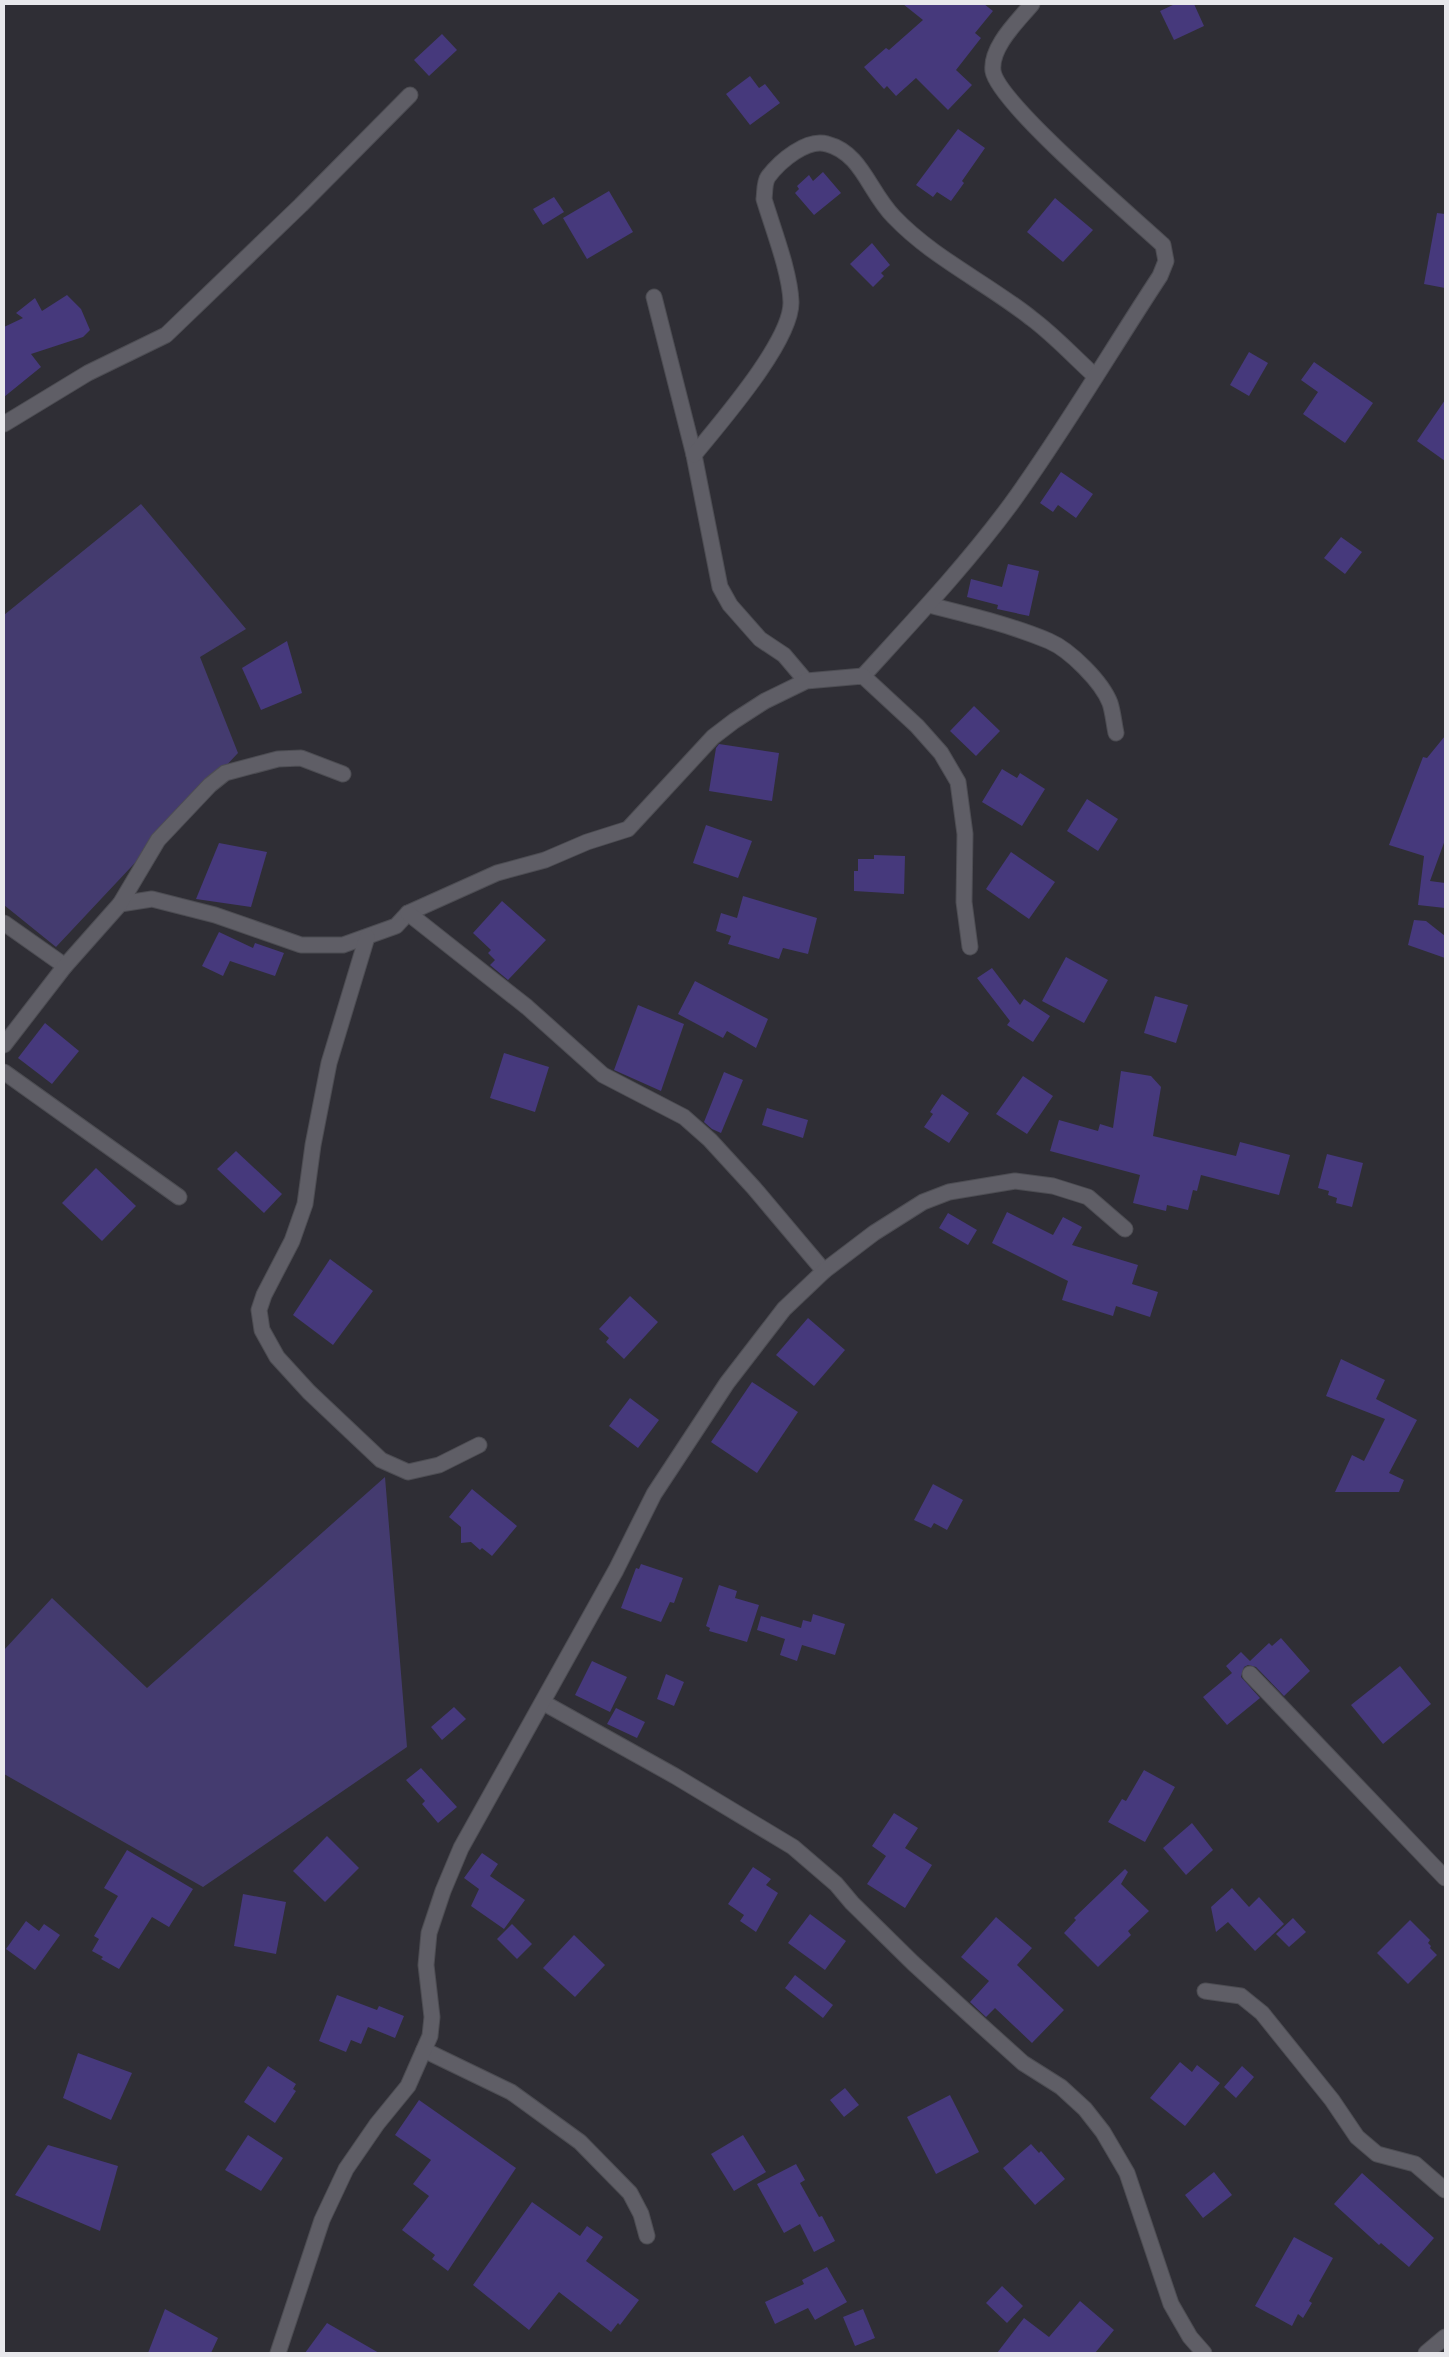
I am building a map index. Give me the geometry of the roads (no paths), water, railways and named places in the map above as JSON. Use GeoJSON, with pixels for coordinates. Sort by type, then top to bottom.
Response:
{"type":"FeatureCollection","features":[{"type":"Feature","properties":{"kind":"street"},"geometry":{"type":"LineString","coordinates":[[120,904],[152,899],[184,906],[301,945],[343,945],[396,926],[408,913],[497,874],[544,860],[587,842],[628,829],[713,737],[765,702],[806,681],[863,676],[929,605],[1010,505],[1048,451],[1160,276],[1166,254],[1163,245],[1044,136],[1003,93],[993,72],[994,56],[1008,34],[1032,4]]}},
{"type":"Feature","properties":{"kind":"street"},"geometry":{"type":"LineString","coordinates":[[4,424],[88,373],[166,335],[301,205],[410,95]]}},
{"type":"Feature","properties":{"kind":"street"},"geometry":{"type":"LineString","coordinates":[[694,455],[744,392],[778,342],[786,324],[791,304],[788,280],[764,199],[765,189],[767,178],[804,145],[826,143],[850,154],[876,196],[894,218],[925,244],[1031,318],[1095,376]]}},
{"type":"Feature","properties":{"kind":"street"},"geometry":{"type":"LineString","coordinates":[[654,296],[694,455],[720,588],[730,605],[760,639],[784,655],[806,681]]}},
{"type":"Feature","properties":{"kind":"street"},"geometry":{"type":"LineString","coordinates":[[929,605],[978,617],[1051,642],[1070,655],[1094,678],[1110,703],[1116,733]]}},
{"type":"Feature","properties":{"kind":"street"},"geometry":{"type":"LineString","coordinates":[[863,676],[923,733],[941,753],[958,782],[965,834],[964,902],[970,948]]}},
{"type":"Feature","properties":{"kind":"street"},"geometry":{"type":"LineString","coordinates":[[4,1045],[64,966],[120,904],[158,840],[210,784],[225,773],[278,759],[301,758],[343,774]]}},
{"type":"Feature","properties":{"kind":"street"},"geometry":{"type":"LineString","coordinates":[[408,913],[527,1007],[603,1075],[684,1117],[710,1140],[754,1188],[824,1272]]}},
{"type":"Feature","properties":{"kind":"street"},"geometry":{"type":"LineString","coordinates":[[4,923],[64,966]]}},
{"type":"Feature","properties":{"kind":"street"},"geometry":{"type":"LineString","coordinates":[[367,937],[329,1063],[304,1204],[292,1241],[275,1272],[259,1310],[262,1330],[276,1357],[309,1392],[381,1460],[408,1472],[440,1465],[479,1445]]}},
{"type":"Feature","properties":{"kind":"street"},"geometry":{"type":"LineString","coordinates":[[4,1072],[179,1197]]}},
{"type":"Feature","properties":{"kind":"street"},"geometry":{"type":"LineString","coordinates":[[278,2353],[322,2220],[346,2170],[377,2124],[408,2086],[424,2050],[432,2025],[426,1965],[429,1933],[443,1891],[461,1848],[544,1704],[583,1628],[616,1570],[654,1494],[760,1337],[784,1309],[824,1272],[874,1233],[923,1202],[949,1192],[1015,1181],[1054,1186],[1088,1197],[1125,1229]]}},
{"type":"Feature","properties":{"kind":"street"},"geometry":{"type":"LineString","coordinates":[[1250,1674],[1445,1878]]}},
{"type":"Feature","properties":{"kind":"street"},"geometry":{"type":"LineString","coordinates":[[544,1704],[683,1780],[793,1846],[836,1884],[852,1903],[913,1963],[1023,2063],[1061,2088],[1085,2109],[1103,2132],[1127,2173],[1171,2304],[1190,2336],[1204,2353]]}},
{"type":"Feature","properties":{"kind":"street"},"geometry":{"type":"LineString","coordinates":[[1204,1991],[1241,1996],[1262,2013],[1332,2100],[1357,2137],[1377,2154],[1416,2164],[1445,2190]]}},
{"type":"Feature","properties":{"kind":"street"},"geometry":{"type":"LineString","coordinates":[[424,2050],[511,2092],[580,2142],[630,2193],[641,2214],[647,2236]]}},
{"type":"Feature","properties":{"kind":"street"},"geometry":{"type":"LineString","coordinates":[[1426,2353],[1445,2337]]}}]}
